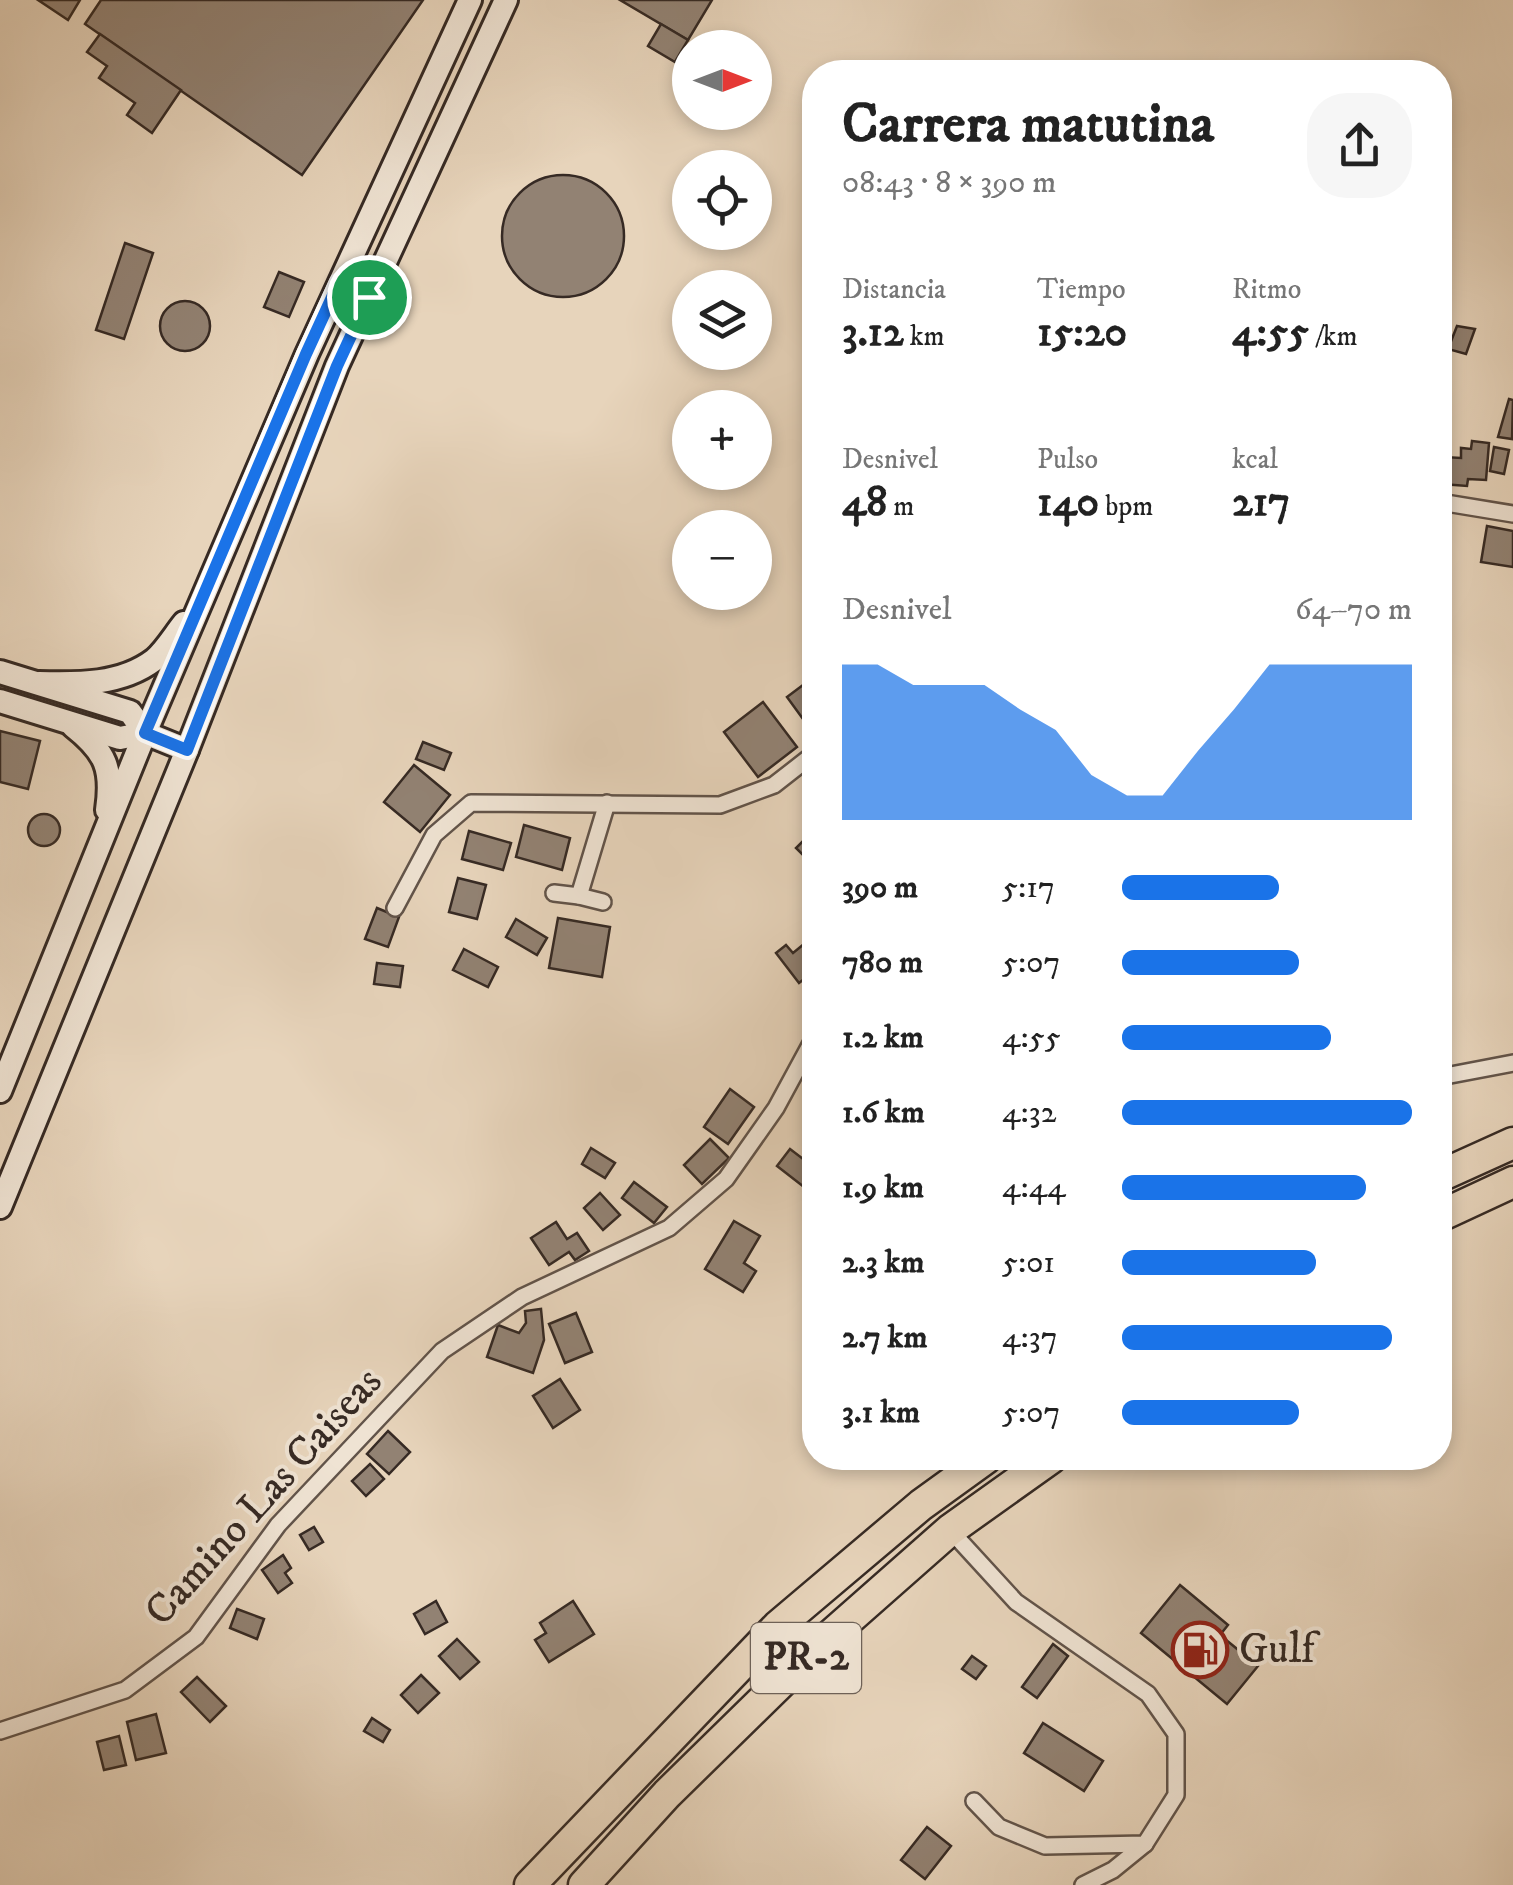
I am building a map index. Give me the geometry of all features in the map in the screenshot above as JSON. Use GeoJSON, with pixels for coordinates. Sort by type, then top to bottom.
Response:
{"type":"FeatureCollection","features":[{"type":"Feature","properties":{"kind":"highway"},"geometry":{"type":"LineString","coordinates":[[1452,1170],[1513,1142]]}},
{"type":"Feature","properties":{"kind":"highway"},"geometry":{"type":"LineString","coordinates":[[1452,1210],[1513,1182]]}},
{"type":"Feature","properties":{"kind":"highway","name":"PR-2"},"geometry":{"type":"LineString","coordinates":[[530,1885],[778,1626],[921,1504],[969,1470]]}},
{"type":"Feature","properties":{"kind":"highway","name":"PR-2"},"geometry":{"type":"LineString","coordinates":[[584,1885],[668,1794],[801,1663],[950,1530],[1034,1470]]}},
{"type":"Feature","properties":{"kind":"street"},"geometry":{"type":"LineString","coordinates":[[0,1091],[202,600],[339,282],[470,0]]}},
{"type":"Feature","properties":{"kind":"street"},"geometry":{"type":"LineString","coordinates":[[0,1207],[187,750],[337,366],[506,0]]}},
{"type":"Feature","properties":{"kind":"street"},"geometry":{"type":"LineString","coordinates":[[339,282],[369,297]]}},
{"type":"Feature","properties":{"kind":"street"},"geometry":{"type":"LineString","coordinates":[[1452,504],[1513,514]]}},
{"type":"Feature","properties":{"kind":"street"},"geometry":{"type":"LineString","coordinates":[[39,684],[88,684],[124,675],[155,659],[202,600]]}},
{"type":"Feature","properties":{"kind":"street"},"geometry":{"type":"LineString","coordinates":[[0,672],[130,712],[145,733],[187,750]]}},
{"type":"Feature","properties":{"kind":"street"},"geometry":{"type":"LineString","coordinates":[[0,701],[120,738],[145,733]]}},
{"type":"Feature","properties":{"kind":"street"},"geometry":{"type":"LineString","coordinates":[[67,721],[94,743],[105,761],[110,786],[104,836]]}},
{"type":"Feature","properties":{"kind":"street"},"geometry":{"type":"LineString","coordinates":[[395,908],[434,835],[471,803],[720,805],[774,785],[802,768]]}},
{"type":"Feature","properties":{"kind":"street"},"geometry":{"type":"LineString","coordinates":[[579,896],[607,803]]}},
{"type":"Feature","properties":{"kind":"street"},"geometry":{"type":"LineString","coordinates":[[554,893],[603,902]]}},
{"type":"Feature","properties":{"kind":"street","name":"Camino Las Caiseas"},"geometry":{"type":"LineString","coordinates":[[0,1730],[125,1690],[196,1637],[278,1525],[442,1351],[522,1296],[669,1228],[726,1179],[776,1108],[802,1060]]}},
{"type":"Feature","properties":{"kind":"street"},"geometry":{"type":"LineString","coordinates":[[1452,1074],[1513,1063]]}},
{"type":"Feature","properties":{"kind":"street"},"geometry":{"type":"LineString","coordinates":[[950,1530],[1016,1602],[1148,1694],[1176,1734],[1176,1795],[1145,1844],[1113,1870],[1083,1885]]}},
{"type":"Feature","properties":{"kind":"street"},"geometry":{"type":"LineString","coordinates":[[974,1801],[999,1827],[1045,1846],[1145,1844]]}},
{"type":"Feature","properties":{"kind":"building"},"geometry":{"type":"Polygon","coordinates":[[[38,0],[80,0],[68,20],[38,0]]]}},
{"type":"Feature","properties":{"kind":"building"},"geometry":{"type":"Polygon","coordinates":[[[101,0],[423,0],[302,175],[85,24],[101,0]]]}},
{"type":"Feature","properties":{"kind":"building"},"geometry":{"type":"Polygon","coordinates":[[[620,0],[712,0],[694,30],[672,31],[620,0]]]}},
{"type":"Feature","properties":{"kind":"building"},"geometry":{"type":"Polygon","coordinates":[[[661,24],[672,31],[672,60],[648,46],[661,24]]]}},
{"type":"Feature","properties":{"kind":"building"},"geometry":{"type":"Polygon","coordinates":[[[100,34],[181,90],[152,133],[127,115],[135,103],[99,78],[107,66],[87,52],[100,34]]]}},
{"type":"Feature","properties":{"kind":"building"},"geometry":{"type":"Polygon","coordinates":[[[563,175],[586,179],[606,193],[620,213],[624,236],[620,259],[606,279],[586,293],[563,297],[540,293],[520,279],[506,259],[502,236],[506,213],[520,193],[540,179],[563,175]]]}},
{"type":"Feature","properties":{"kind":"building"},"geometry":{"type":"Polygon","coordinates":[[[125,243],[153,253],[124,339],[96,330],[125,243]]]}},
{"type":"Feature","properties":{"kind":"building"},"geometry":{"type":"Polygon","coordinates":[[[279,272],[304,282],[289,317],[264,307],[279,272]]]}},
{"type":"Feature","properties":{"kind":"building"},"geometry":{"type":"Polygon","coordinates":[[[175,302],[195,302],[209,316],[209,336],[195,350],[175,350],[161,336],[161,316],[175,302]]]}},
{"type":"Feature","properties":{"kind":"building"},"geometry":{"type":"Polygon","coordinates":[[[1457,326],[1475,329],[1466,354],[1452,350],[1457,326]]]}},
{"type":"Feature","properties":{"kind":"building"},"geometry":{"type":"Polygon","coordinates":[[[1509,399],[1513,400],[1512,439],[1498,437],[1509,399]]]}},
{"type":"Feature","properties":{"kind":"building"},"geometry":{"type":"Polygon","coordinates":[[[1472,441],[1489,443],[1486,480],[1468,479],[1467,486],[1452,485],[1452,457],[1461,458],[1461,448],[1471,449],[1472,441]]]}},
{"type":"Feature","properties":{"kind":"building"},"geometry":{"type":"Polygon","coordinates":[[[1494,447],[1509,450],[1504,474],[1490,471],[1494,447]]]}},
{"type":"Feature","properties":{"kind":"building"},"geometry":{"type":"Polygon","coordinates":[[[1487,526],[1513,531],[1513,567],[1481,562],[1487,526]]]}},
{"type":"Feature","properties":{"kind":"building"},"geometry":{"type":"Polygon","coordinates":[[[802,686],[802,718],[787,697],[802,686]]]}},
{"type":"Feature","properties":{"kind":"building"},"geometry":{"type":"Polygon","coordinates":[[[763,702],[797,747],[758,777],[724,732],[763,702]]]}},
{"type":"Feature","properties":{"kind":"building"},"geometry":{"type":"Polygon","coordinates":[[[0,731],[40,741],[28,789],[0,782],[0,731]]]}},
{"type":"Feature","properties":{"kind":"building"},"geometry":{"type":"Polygon","coordinates":[[[423,742],[451,753],[444,770],[416,759],[423,742]]]}},
{"type":"Feature","properties":{"kind":"building"},"geometry":{"type":"Polygon","coordinates":[[[414,765],[450,795],[420,832],[384,802],[414,765]]]}},
{"type":"Feature","properties":{"kind":"building"},"geometry":{"type":"Polygon","coordinates":[[[44,814],[55,819],[60,830],[55,841],[44,846],[33,841],[28,830],[33,819],[44,814]]]}},
{"type":"Feature","properties":{"kind":"building"},"geometry":{"type":"Polygon","coordinates":[[[524,825],[570,838],[562,870],[516,857],[524,825]]]}},
{"type":"Feature","properties":{"kind":"building"},"geometry":{"type":"Polygon","coordinates":[[[469,831],[511,843],[503,870],[462,859],[469,831]]]}},
{"type":"Feature","properties":{"kind":"building"},"geometry":{"type":"Polygon","coordinates":[[[458,878],[486,885],[477,919],[449,912],[458,878]]]}},
{"type":"Feature","properties":{"kind":"building"},"geometry":{"type":"Polygon","coordinates":[[[377,908],[399,917],[388,947],[365,939],[377,908]]]}},
{"type":"Feature","properties":{"kind":"building"},"geometry":{"type":"Polygon","coordinates":[[[558,918],[610,927],[602,977],[549,968],[558,918]]]}},
{"type":"Feature","properties":{"kind":"building"},"geometry":{"type":"Polygon","coordinates":[[[516,919],[547,938],[537,955],[506,937],[516,919]]]}},
{"type":"Feature","properties":{"kind":"building"},"geometry":{"type":"Polygon","coordinates":[[[786,945],[793,953],[802,946],[799,983],[776,953],[786,945]]]}},
{"type":"Feature","properties":{"kind":"building"},"geometry":{"type":"Polygon","coordinates":[[[464,949],[498,967],[488,987],[453,970],[464,949]]]}},
{"type":"Feature","properties":{"kind":"building"},"geometry":{"type":"Polygon","coordinates":[[[377,963],[403,966],[400,987],[374,984],[377,963]]]}},
{"type":"Feature","properties":{"kind":"building"},"geometry":{"type":"Polygon","coordinates":[[[730,1089],[754,1107],[728,1144],[704,1127],[730,1089]]]}},
{"type":"Feature","properties":{"kind":"building"},"geometry":{"type":"Polygon","coordinates":[[[710,1139],[729,1158],[702,1184],[684,1165],[710,1139]]]}},
{"type":"Feature","properties":{"kind":"building"},"geometry":{"type":"Polygon","coordinates":[[[591,1148],[615,1163],[605,1178],[582,1164],[591,1148]]]}},
{"type":"Feature","properties":{"kind":"building"},"geometry":{"type":"Polygon","coordinates":[[[790,1149],[802,1158],[802,1185],[777,1166],[790,1149]]]}},
{"type":"Feature","properties":{"kind":"building"},"geometry":{"type":"Polygon","coordinates":[[[634,1182],[667,1207],[654,1223],[622,1198],[634,1182]]]}},
{"type":"Feature","properties":{"kind":"building"},"geometry":{"type":"Polygon","coordinates":[[[600,1193],[620,1215],[603,1230],[584,1208],[600,1193]]]}},
{"type":"Feature","properties":{"kind":"building"},"geometry":{"type":"Polygon","coordinates":[[[734,1221],[760,1236],[744,1263],[756,1271],[743,1292],[705,1269],[734,1221]]]}},
{"type":"Feature","properties":{"kind":"building"},"geometry":{"type":"Polygon","coordinates":[[[556,1222],[567,1239],[577,1233],[589,1251],[575,1260],[569,1252],[549,1265],[531,1238],[556,1222]]]}},
{"type":"Feature","properties":{"kind":"building"},"geometry":{"type":"Polygon","coordinates":[[[541,1309],[544,1340],[533,1373],[487,1357],[498,1325],[519,1333],[526,1323],[525,1311],[541,1309]]]}},
{"type":"Feature","properties":{"kind":"building"},"geometry":{"type":"Polygon","coordinates":[[[576,1313],[592,1352],[565,1363],[549,1324],[576,1313]]]}},
{"type":"Feature","properties":{"kind":"building"},"geometry":{"type":"Polygon","coordinates":[[[560,1379],[580,1410],[553,1428],[533,1396],[560,1379]]]}},
{"type":"Feature","properties":{"kind":"building"},"geometry":{"type":"Polygon","coordinates":[[[388,1431],[410,1452],[389,1474],[367,1454],[388,1431]]]}},
{"type":"Feature","properties":{"kind":"building"},"geometry":{"type":"Polygon","coordinates":[[[370,1464],[384,1479],[366,1496],[352,1481],[370,1464]]]}},
{"type":"Feature","properties":{"kind":"building"},"geometry":{"type":"Polygon","coordinates":[[[314,1527],[323,1542],[309,1550],[300,1535],[314,1527]]]}},
{"type":"Feature","properties":{"kind":"building"},"geometry":{"type":"Polygon","coordinates":[[[283,1555],[291,1568],[285,1573],[292,1583],[278,1593],[262,1570],[283,1555]]]}},
{"type":"Feature","properties":{"kind":"building","name":"Gulf"},"geometry":{"type":"Polygon","coordinates":[[[1180,1585],[1228,1625],[1220,1635],[1258,1666],[1227,1704],[1141,1633],[1180,1585]]]}},
{"type":"Feature","properties":{"kind":"building"},"geometry":{"type":"Polygon","coordinates":[[[436,1601],[447,1622],[425,1634],[414,1614],[436,1601]]]}},
{"type":"Feature","properties":{"kind":"building"},"geometry":{"type":"Polygon","coordinates":[[[573,1601],[594,1634],[549,1662],[535,1640],[546,1633],[540,1623],[573,1601]]]}},
{"type":"Feature","properties":{"kind":"building"},"geometry":{"type":"Polygon","coordinates":[[[237,1609],[264,1619],[257,1639],[230,1628],[237,1609]]]}},
{"type":"Feature","properties":{"kind":"building"},"geometry":{"type":"Polygon","coordinates":[[[457,1639],[479,1662],[460,1679],[439,1656],[457,1639]]]}},
{"type":"Feature","properties":{"kind":"building"},"geometry":{"type":"Polygon","coordinates":[[[1053,1644],[1068,1656],[1037,1698],[1022,1687],[1053,1644]]]}},
{"type":"Feature","properties":{"kind":"building"},"geometry":{"type":"Polygon","coordinates":[[[972,1656],[986,1666],[976,1679],[962,1669],[972,1656]]]}},
{"type":"Feature","properties":{"kind":"building"},"geometry":{"type":"Polygon","coordinates":[[[421,1675],[439,1693],[418,1713],[401,1695],[421,1675]]]}},
{"type":"Feature","properties":{"kind":"building"},"geometry":{"type":"Polygon","coordinates":[[[197,1677],[226,1706],[210,1722],[181,1692],[197,1677]]]}},
{"type":"Feature","properties":{"kind":"building"},"geometry":{"type":"Polygon","coordinates":[[[156,1714],[166,1753],[136,1760],[127,1722],[156,1714]]]}},
{"type":"Feature","properties":{"kind":"building"},"geometry":{"type":"Polygon","coordinates":[[[372,1718],[390,1730],[383,1742],[364,1731],[372,1718]]]}},
{"type":"Feature","properties":{"kind":"building"},"geometry":{"type":"Polygon","coordinates":[[[1043,1723],[1103,1761],[1084,1791],[1024,1753],[1043,1723]]]}},
{"type":"Feature","properties":{"kind":"building"},"geometry":{"type":"Polygon","coordinates":[[[119,1736],[126,1765],[104,1770],[97,1742],[119,1736]]]}},
{"type":"Feature","properties":{"kind":"building"},"geometry":{"type":"Polygon","coordinates":[[[927,1827],[951,1846],[925,1879],[901,1860],[927,1827]]]}},
{"type":"Feature","properties":{"kind":"place","name":"Gulf"},"geometry":{"type":"Point","coordinates":[1200,1650]}},
{"type":"Feature","properties":{"kind":"route"},"geometry":{"type":"LineString","coordinates":[[339,282],[369,297],[337,366],[187,750],[145,733],[339,282]]}}]}
